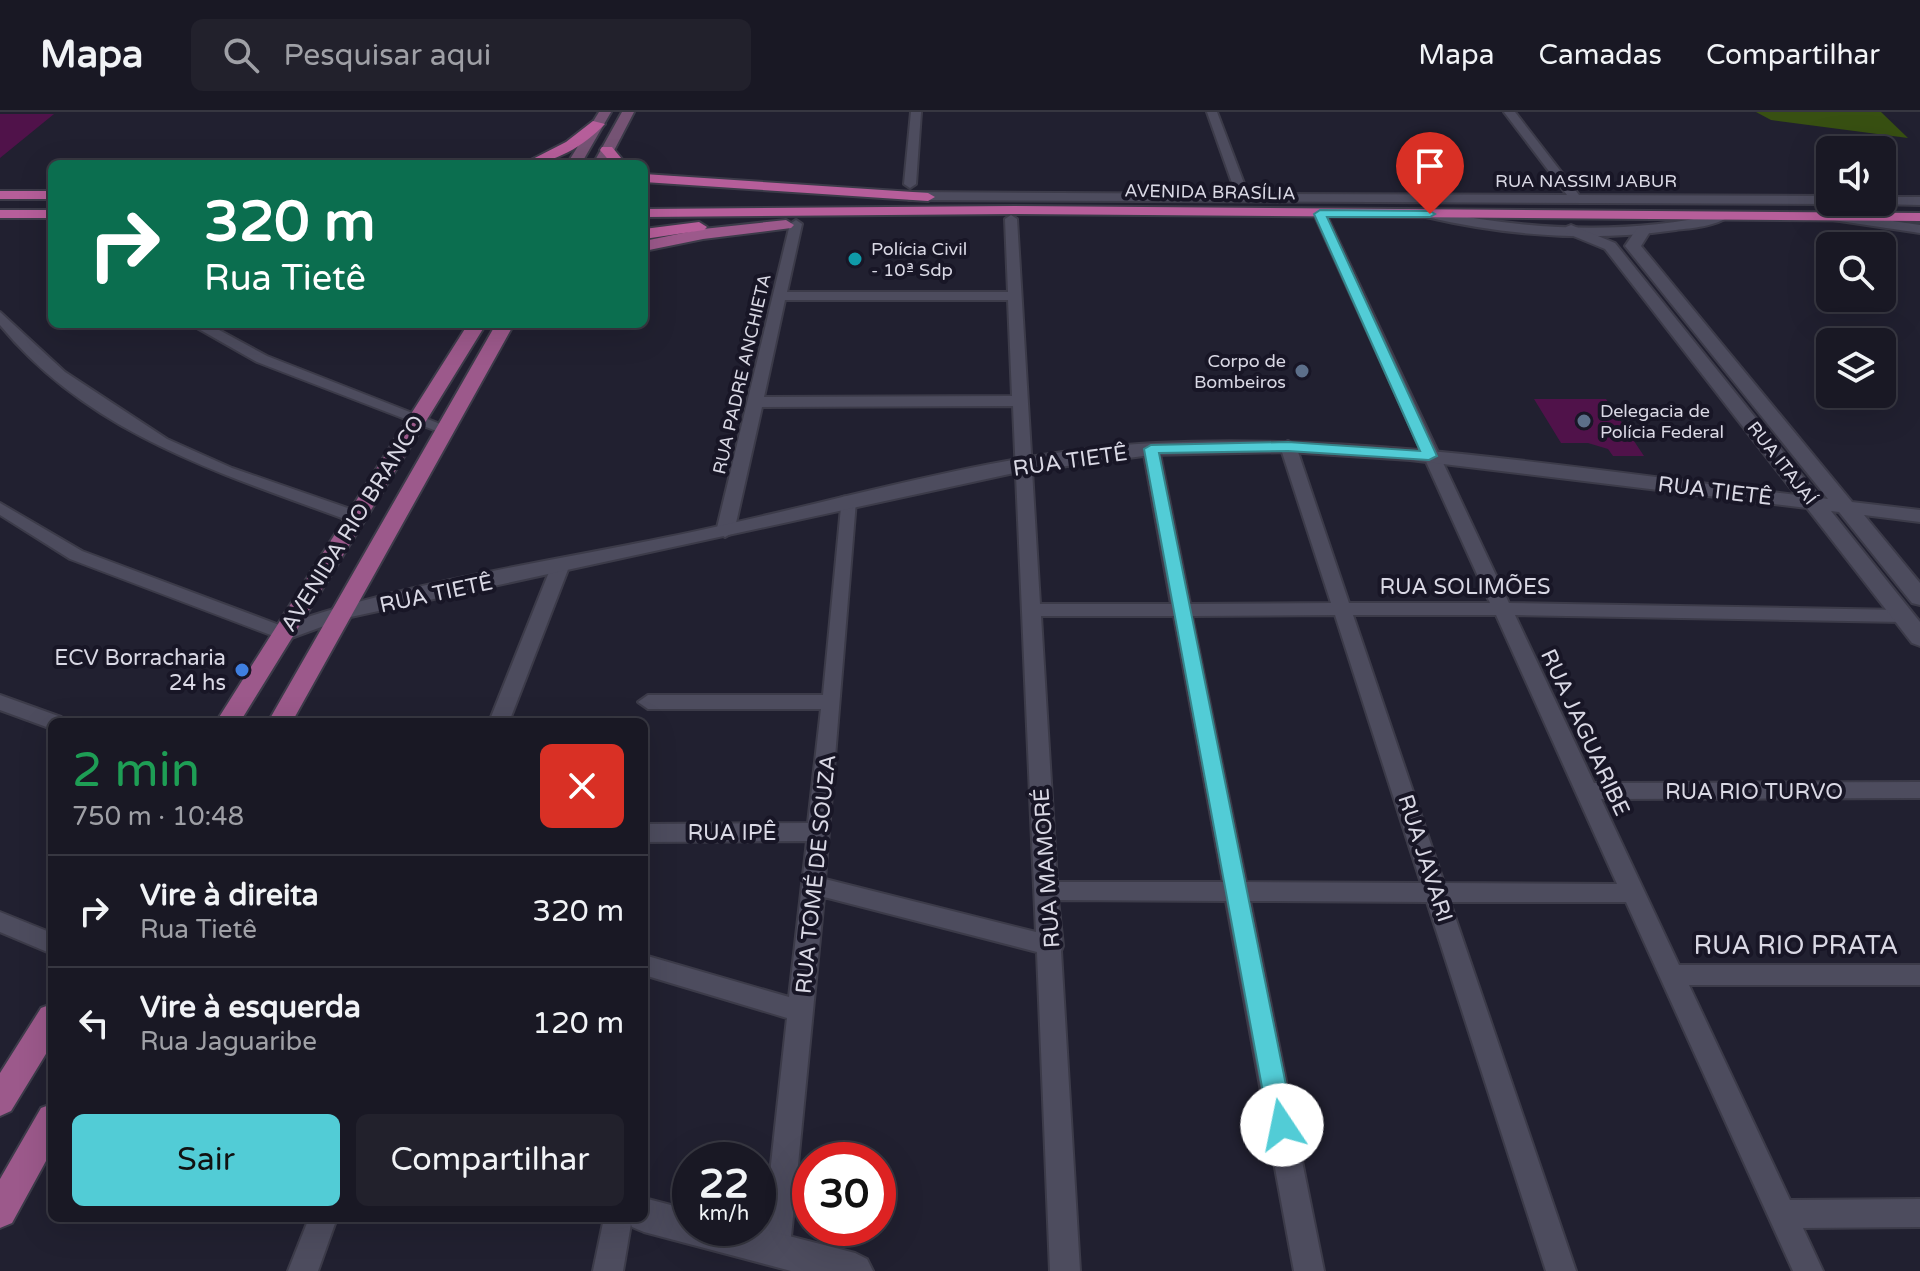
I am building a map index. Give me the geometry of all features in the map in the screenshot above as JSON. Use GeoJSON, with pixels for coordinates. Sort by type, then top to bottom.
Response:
{"type":"FeatureCollection","features":[{"type":"Feature","properties":{"kind":"highway"},"geometry":{"type":"LineString","coordinates":[[539,160],[571,145],[602,118]]}},
{"type":"Feature","properties":{"kind":"highway"},"geometry":{"type":"LineString","coordinates":[[607,150],[616,160]]}},
{"type":"Feature","properties":{"kind":"highway"},"geometry":{"type":"LineString","coordinates":[[648,180],[886,194],[909,190],[1009,206]]}},
{"type":"Feature","properties":{"kind":"highway"},"geometry":{"type":"LineString","coordinates":[[0,195],[48,195]]}},
{"type":"Feature","properties":{"kind":"highway"},"geometry":{"type":"LineString","coordinates":[[1520,206],[1576,199]]}},
{"type":"Feature","properties":{"kind":"highway"},"geometry":{"type":"LineString","coordinates":[[1896,204],[1920,205]]}},
{"type":"Feature","properties":{"kind":"highway","name":"AVENIDA BRASÍLIA"},"geometry":{"type":"LineString","coordinates":[[648,205],[1920,205]]}},
{"type":"Feature","properties":{"kind":"highway"},"geometry":{"type":"LineString","coordinates":[[0,206],[48,206]]}},
{"type":"Feature","properties":{"kind":"highway"},"geometry":{"type":"LineString","coordinates":[[648,233],[675,228],[791,224],[1009,206],[1221,212]]}},
{"type":"Feature","properties":{"kind":"highway","name":"AVENIDA BRASÍLIA"},"geometry":{"type":"LineString","coordinates":[[648,213],[1221,212],[1920,217]]}},
{"type":"Feature","properties":{"kind":"highway"},"geometry":{"type":"LineString","coordinates":[[0,214],[48,214]]}},
{"type":"Feature","properties":{"kind":"main road"},"geometry":{"type":"LineString","coordinates":[[602,160],[628,112]]}},
{"type":"Feature","properties":{"kind":"main road"},"geometry":{"type":"LineString","coordinates":[[576,160],[602,118]]}},
{"type":"Feature","properties":{"kind":"main road"},"geometry":{"type":"LineString","coordinates":[[648,245],[703,234],[791,224]]}},
{"type":"Feature","properties":{"kind":"main road","name":"AVENIDA RIO BRANCO"},"geometry":{"type":"LineString","coordinates":[[230,718],[474,328]]}},
{"type":"Feature","properties":{"kind":"main road","name":"AVENIDA RIO BRANCO"},"geometry":{"type":"LineString","coordinates":[[282,718],[503,328]]}},
{"type":"Feature","properties":{"kind":"main road"},"geometry":{"type":"LineString","coordinates":[[0,1101],[48,1023]]}},
{"type":"Feature","properties":{"kind":"main road"},"geometry":{"type":"LineString","coordinates":[[0,1211],[48,1126]]}},
{"type":"Feature","properties":{"kind":"street"},"geometry":{"type":"LineString","coordinates":[[909,190],[916,112]]}},
{"type":"Feature","properties":{"kind":"street"},"geometry":{"type":"LineString","coordinates":[[1212,112],[1243,197]]}},
{"type":"Feature","properties":{"kind":"street"},"geometry":{"type":"LineString","coordinates":[[1509,112],[1576,199]]}},
{"type":"Feature","properties":{"kind":"street","name":"RUA NASSIM JABUR"},"geometry":{"type":"LineString","coordinates":[[1009,206],[1243,197],[1816,200]]}},
{"type":"Feature","properties":{"kind":"street"},"geometry":{"type":"LineString","coordinates":[[1896,202],[1920,205]]}},
{"type":"Feature","properties":{"kind":"street","name":"RUA MAMORÉ"},"geometry":{"type":"LineString","coordinates":[[1009,206],[1022,401],[1029,610],[1051,946],[1065,1271]]}},
{"type":"Feature","properties":{"kind":"street","name":"RUA JAGUARIBE"},"geometry":{"type":"LineString","coordinates":[[1320,214],[1429,456],[1588,791],[1808,1271]]}},
{"type":"Feature","properties":{"kind":"street"},"geometry":{"type":"LineString","coordinates":[[1430,214],[1504,229],[1571,230],[1638,238]]}},
{"type":"Feature","properties":{"kind":"street"},"geometry":{"type":"LineString","coordinates":[[1610,246],[1722,217]]}},
{"type":"Feature","properties":{"kind":"street"},"geometry":{"type":"LineString","coordinates":[[1833,217],[1920,229]]}},
{"type":"Feature","properties":{"kind":"street","name":"RUA PADRE ANCHIETA"},"geometry":{"type":"LineString","coordinates":[[725,532],[781,296],[791,224]]}},
{"type":"Feature","properties":{"kind":"street","name":"RUA ITAJAÍ"},"geometry":{"type":"LineString","coordinates":[[1571,230],[1610,246],[1920,638]]}},
{"type":"Feature","properties":{"kind":"street","name":"RUA ITAJAÍ"},"geometry":{"type":"LineString","coordinates":[[1638,238],[1842,506],[1920,598]]}},
{"type":"Feature","properties":{"kind":"street"},"geometry":{"type":"LineString","coordinates":[[781,296],[1014,296]]}},
{"type":"Feature","properties":{"kind":"street"},"geometry":{"type":"LineString","coordinates":[[0,316],[57,372],[185,454],[356,517]]}},
{"type":"Feature","properties":{"kind":"street"},"geometry":{"type":"LineString","coordinates":[[203,328],[262,359],[445,429]]}},
{"type":"Feature","properties":{"kind":"street"},"geometry":{"type":"LineString","coordinates":[[756,402],[1022,401]]}},
{"type":"Feature","properties":{"kind":"street","name":"RUA TIETÊ"},"geometry":{"type":"LineString","coordinates":[[283,633],[341,612],[725,532],[848,501],[1025,464],[1151,449],[1288,446],[1429,456],[1920,516]]}},
{"type":"Feature","properties":{"kind":"street","name":"RUA JAVARI"},"geometry":{"type":"LineString","coordinates":[[1288,446],[1561,1271]]}},
{"type":"Feature","properties":{"kind":"street"},"geometry":{"type":"LineString","coordinates":[[1151,449],[1309,1271]]}},
{"type":"Feature","properties":{"kind":"street","name":"RUA TOMÉ DE SOUZA"},"geometry":{"type":"LineString","coordinates":[[776,1247],[832,702],[848,501]]}},
{"type":"Feature","properties":{"kind":"street"},"geometry":{"type":"LineString","coordinates":[[0,508],[76,555],[283,633]]}},
{"type":"Feature","properties":{"kind":"street"},"geometry":{"type":"LineString","coordinates":[[501,718],[560,567]]}},
{"type":"Feature","properties":{"kind":"street","name":"RUA SOLIMÕES"},"geometry":{"type":"LineString","coordinates":[[1029,610],[1502,609],[1902,616]]}},
{"type":"Feature","properties":{"kind":"street"},"geometry":{"type":"LineString","coordinates":[[0,702],[48,720]]}},
{"type":"Feature","properties":{"kind":"street"},"geometry":{"type":"LineString","coordinates":[[648,702],[832,702]]}},
{"type":"Feature","properties":{"kind":"street","name":"RUA RIO TURVO"},"geometry":{"type":"LineString","coordinates":[[1588,791],[1920,790]]}},
{"type":"Feature","properties":{"kind":"street","name":"RUA IPÊ"},"geometry":{"type":"LineString","coordinates":[[648,833],[819,832]]}},
{"type":"Feature","properties":{"kind":"street"},"geometry":{"type":"LineString","coordinates":[[814,885],[1051,946]]}},
{"type":"Feature","properties":{"kind":"street"},"geometry":{"type":"LineString","coordinates":[[1047,891],[1635,893]]}},
{"type":"Feature","properties":{"kind":"street"},"geometry":{"type":"LineString","coordinates":[[0,922],[48,942]]}},
{"type":"Feature","properties":{"kind":"street"},"geometry":{"type":"LineString","coordinates":[[648,966],[801,1011]]}},
{"type":"Feature","properties":{"kind":"street","name":"RUA RIO PRATA"},"geometry":{"type":"LineString","coordinates":[[1672,975],[1920,975]]}},
{"type":"Feature","properties":{"kind":"street"},"geometry":{"type":"LineString","coordinates":[[1782,1214],[1920,1213]]}},
{"type":"Feature","properties":{"kind":"street"},"geometry":{"type":"LineString","coordinates":[[648,1216],[672,1222]]}},
{"type":"Feature","properties":{"kind":"street"},"geometry":{"type":"LineString","coordinates":[[303,1271],[321,1222]]}},
{"type":"Feature","properties":{"kind":"street"},"geometry":{"type":"LineString","coordinates":[[608,1271],[617,1222]]}},
{"type":"Feature","properties":{"kind":"street"},"geometry":{"type":"LineString","coordinates":[[772,1246],[855,1271]]}},
{"type":"Feature","properties":{"kind":"green space"},"geometry":{"type":"Polygon","coordinates":[[[1756,112],[1881,112],[1908,138],[1896,136],[1771,120],[1756,112]]]}},
{"type":"Feature","properties":{"kind":"building"},"geometry":{"type":"Polygon","coordinates":[[[0,114],[54,114],[0,158],[0,114]]]}},
{"type":"Feature","properties":{"kind":"building","name":"Delegacia de Polícia Federal"},"geometry":{"type":"Polygon","coordinates":[[[1534,399],[1606,399],[1644,456],[1613,456],[1608,449],[1588,443],[1561,443],[1534,399]]]}},
{"type":"Feature","properties":{"kind":"place","name":"Polícia Civil - 10ª Sdp"},"geometry":{"type":"Point","coordinates":[855,259]}},
{"type":"Feature","properties":{"kind":"place","name":"Corpo de Bombeiros"},"geometry":{"type":"Point","coordinates":[1302,371]}},
{"type":"Feature","properties":{"kind":"place","name":"Delegacia de Polícia Federal"},"geometry":{"type":"Point","coordinates":[1584,421]}},
{"type":"Feature","properties":{"kind":"place","name":"ECV Borracharia 24 hs"},"geometry":{"type":"Point","coordinates":[242,670]}},
{"type":"Feature","properties":{"kind":"route"},"geometry":{"type":"LineString","coordinates":[[1282,1125],[1151,449],[1288,446],[1429,456],[1320,214],[1430,214]]}}]}
